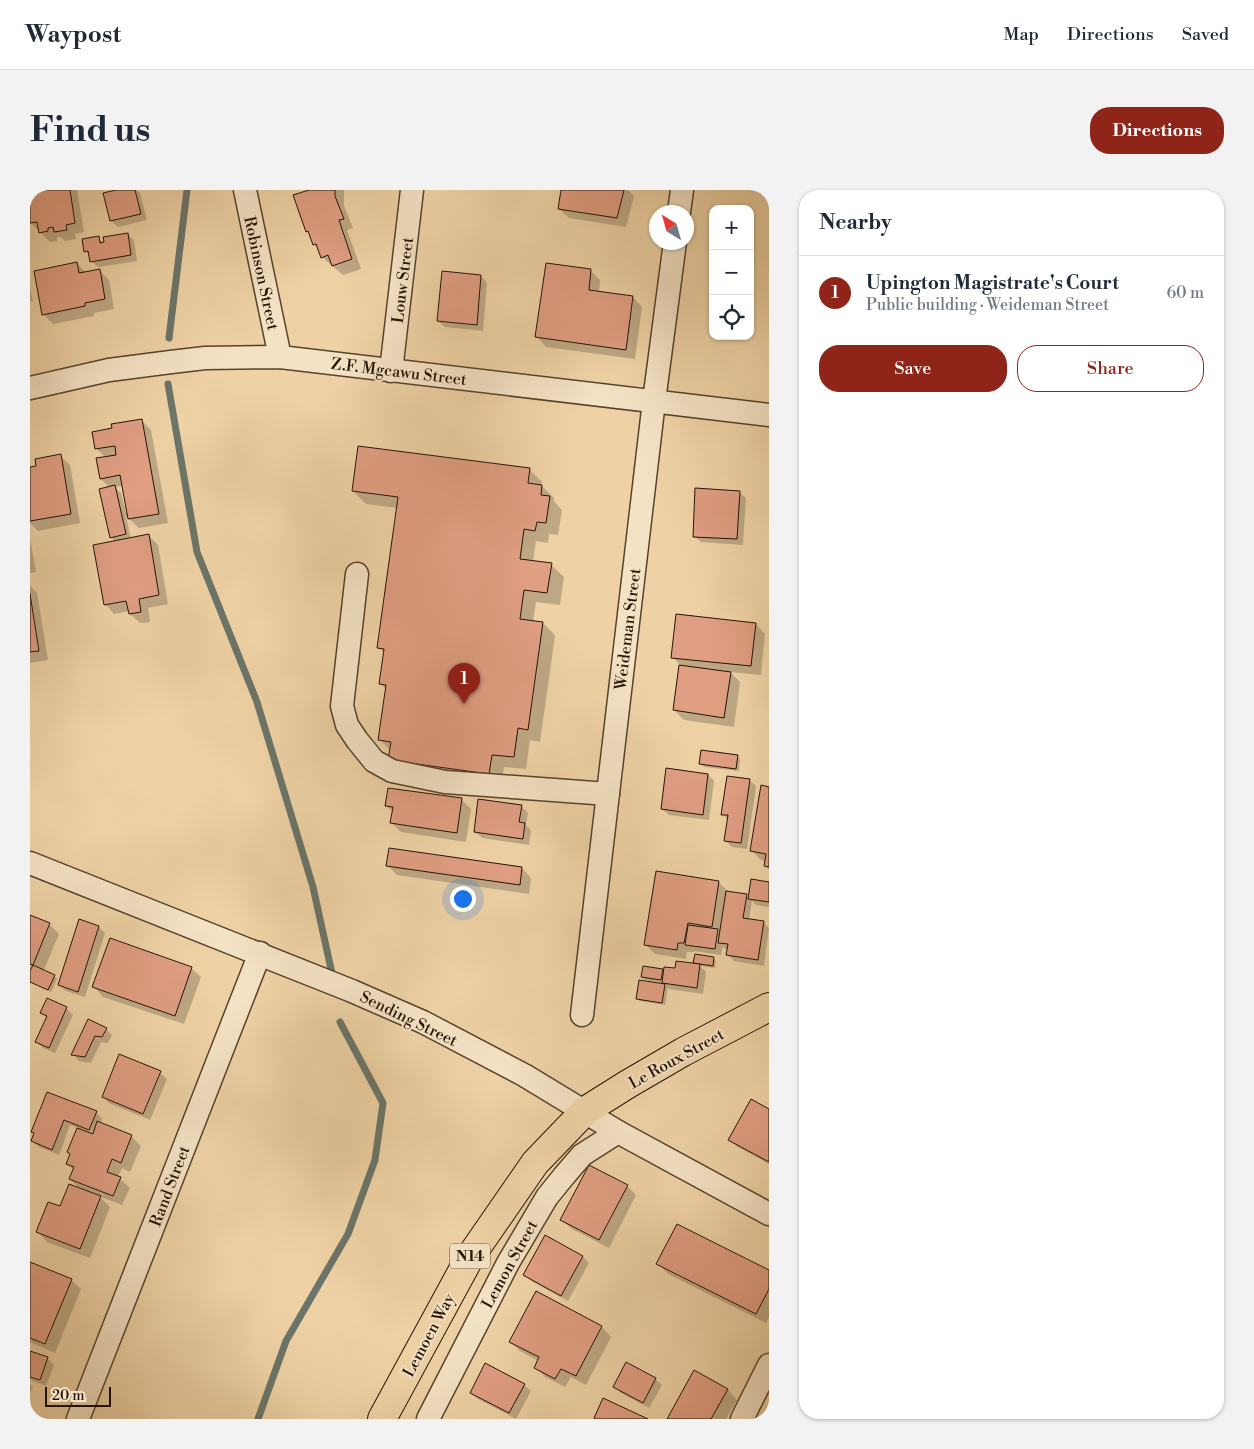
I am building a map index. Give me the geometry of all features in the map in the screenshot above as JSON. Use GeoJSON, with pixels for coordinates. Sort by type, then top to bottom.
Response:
{"type":"FeatureCollection","features":[{"type":"Feature","properties":{"kind":"highway","name":"Le Roux Street"},"geometry":{"type":"LineString","coordinates":[[585,1111],[644,1075],[769,1007]]}},
{"type":"Feature","properties":{"kind":"highway","name":"Lemoen Way"},"geometry":{"type":"LineString","coordinates":[[382,1419],[470,1257],[535,1162],[585,1111]]}},
{"type":"Feature","properties":{"kind":"street","name":"Robinson Street"},"geometry":{"type":"LineString","coordinates":[[245,190],[280,357]]}},
{"type":"Feature","properties":{"kind":"street","name":"Louw Street"},"geometry":{"type":"LineString","coordinates":[[391,371],[412,190]]}},
{"type":"Feature","properties":{"kind":"street"},"geometry":{"type":"LineString","coordinates":[[680,205],[682,190]]}},
{"type":"Feature","properties":{"kind":"street","name":"Weideman Street"},"geometry":{"type":"LineString","coordinates":[[582,1015],[654,401],[674,250]]}},
{"type":"Feature","properties":{"kind":"street","name":"Z.F. Mgcawu Street"},"geometry":{"type":"LineString","coordinates":[[30,388],[109,370],[171,362],[205,358],[280,357],[769,416]]}},
{"type":"Feature","properties":{"kind":"street"},"geometry":{"type":"LineString","coordinates":[[357,574],[342,706],[347,725],[374,760],[392,771],[444,782],[608,794]]}},
{"type":"Feature","properties":{"kind":"street","name":"Sending Street"},"geometry":{"type":"LineString","coordinates":[[30,863],[352,990],[423,1022],[524,1075],[618,1132],[769,1214]]}},
{"type":"Feature","properties":{"kind":"street","name":"Rand Street"},"geometry":{"type":"LineString","coordinates":[[78,1419],[260,953]]}},
{"type":"Feature","properties":{"kind":"street","name":"Lemon Street"},"geometry":{"type":"LineString","coordinates":[[428,1419],[508,1263],[547,1198],[582,1155],[618,1132]]}},
{"type":"Feature","properties":{"kind":"street"},"geometry":{"type":"LineString","coordinates":[[742,1419],[769,1365]]}},
{"type":"Feature","properties":{"kind":"building"},"geometry":{"type":"Polygon","coordinates":[[[30,190],[70,190],[75,223],[66,225],[67,230],[54,232],[53,227],[48,228],[48,231],[39,233],[37,222],[30,223],[30,190]]]}},
{"type":"Feature","properties":{"kind":"building"},"geometry":{"type":"Polygon","coordinates":[[[116,190],[135,190],[141,214],[110,221],[103,193],[116,190]]]}},
{"type":"Feature","properties":{"kind":"building"},"geometry":{"type":"Polygon","coordinates":[[[309,190],[335,190],[335,196],[344,219],[339,220],[352,259],[332,266],[328,255],[321,258],[316,244],[313,245],[308,231],[306,232],[293,195],[309,190]]]}},
{"type":"Feature","properties":{"kind":"building"},"geometry":{"type":"Polygon","coordinates":[[[561,190],[624,190],[617,218],[558,209],[561,190]]]}},
{"type":"Feature","properties":{"kind":"building"},"geometry":{"type":"Polygon","coordinates":[[[128,233],[131,255],[90,262],[88,251],[84,252],[82,239],[99,236],[100,243],[104,242],[103,237],[128,233]]]}},
{"type":"Feature","properties":{"kind":"building"},"geometry":{"type":"Polygon","coordinates":[[[77,262],[79,273],[100,269],[105,299],[85,303],[85,306],[42,315],[34,271],[77,262]]]}},
{"type":"Feature","properties":{"kind":"building"},"geometry":{"type":"Polygon","coordinates":[[[546,263],[591,269],[589,290],[633,296],[626,350],[535,337],[546,263]]]}},
{"type":"Feature","properties":{"kind":"building"},"geometry":{"type":"Polygon","coordinates":[[[442,271],[481,275],[477,325],[437,321],[442,271]]]}},
{"type":"Feature","properties":{"kind":"building"},"geometry":{"type":"Polygon","coordinates":[[[142,419],[159,514],[128,519],[120,475],[100,479],[96,458],[116,455],[115,446],[95,449],[92,432],[112,428],[111,424],[142,419]]]}},
{"type":"Feature","properties":{"kind":"building"},"geometry":{"type":"Polygon","coordinates":[[[358,446],[530,468],[528,483],[542,485],[541,495],[550,496],[546,523],[537,522],[535,531],[524,529],[520,559],[552,563],[547,593],[524,590],[520,619],[543,622],[528,730],[518,728],[514,757],[492,755],[489,774],[388,760],[391,742],[378,740],[386,685],[379,684],[384,649],[377,648],[398,497],[352,491],[358,446]]]}},
{"type":"Feature","properties":{"kind":"building"},"geometry":{"type":"Polygon","coordinates":[[[61,454],[71,514],[30,521],[30,467],[36,466],[35,459],[61,454]]]}},
{"type":"Feature","properties":{"kind":"building"},"geometry":{"type":"Polygon","coordinates":[[[115,485],[126,534],[110,538],[99,489],[115,485]]]}},
{"type":"Feature","properties":{"kind":"building"},"geometry":{"type":"Polygon","coordinates":[[[695,488],[740,491],[737,539],[693,537],[695,488]]]}},
{"type":"Feature","properties":{"kind":"building"},"geometry":{"type":"Polygon","coordinates":[[[149,534],[159,595],[139,599],[141,612],[129,614],[126,601],[104,605],[93,545],[149,534]]]}},
{"type":"Feature","properties":{"kind":"building"},"geometry":{"type":"Polygon","coordinates":[[[30,594],[39,651],[30,652],[30,594]]]}},
{"type":"Feature","properties":{"kind":"building"},"geometry":{"type":"Polygon","coordinates":[[[676,614],[756,623],[751,666],[671,658],[676,614]]]}},
{"type":"Feature","properties":{"kind":"building"},"geometry":{"type":"Polygon","coordinates":[[[679,665],[731,672],[724,718],[673,710],[679,665]]]}},
{"type":"Feature","properties":{"kind":"building"},"geometry":{"type":"Polygon","coordinates":[[[701,750],[738,755],[736,769],[699,764],[701,750]]]}},
{"type":"Feature","properties":{"kind":"building"},"geometry":{"type":"Polygon","coordinates":[[[666,768],[708,774],[703,815],[661,809],[666,768]]]}},
{"type":"Feature","properties":{"kind":"building"},"geometry":{"type":"Polygon","coordinates":[[[727,776],[750,779],[741,843],[724,841],[728,815],[721,815],[727,776]]]}},
{"type":"Feature","properties":{"kind":"building"},"geometry":{"type":"Polygon","coordinates":[[[761,785],[769,787],[769,867],[764,866],[766,854],[750,851],[761,785]]]}},
{"type":"Feature","properties":{"kind":"building"},"geometry":{"type":"Polygon","coordinates":[[[388,788],[462,798],[457,833],[390,823],[393,807],[385,806],[388,788]]]}},
{"type":"Feature","properties":{"kind":"building"},"geometry":{"type":"Polygon","coordinates":[[[478,799],[522,805],[519,822],[525,823],[523,839],[474,832],[478,799]]]}},
{"type":"Feature","properties":{"kind":"building"},"geometry":{"type":"Polygon","coordinates":[[[389,848],[522,867],[520,885],[386,866],[389,848]]]}},
{"type":"Feature","properties":{"kind":"building"},"geometry":{"type":"Polygon","coordinates":[[[656,871],[719,881],[712,927],[688,923],[684,943],[678,943],[677,950],[644,945],[656,871]]]}},
{"type":"Feature","properties":{"kind":"building"},"geometry":{"type":"Polygon","coordinates":[[[751,879],[769,882],[769,902],[748,899],[751,879]]]}},
{"type":"Feature","properties":{"kind":"building"},"geometry":{"type":"Polygon","coordinates":[[[726,891],[747,894],[743,918],[764,921],[758,960],[726,955],[728,944],[718,943],[726,891]]]}},
{"type":"Feature","properties":{"kind":"building"},"geometry":{"type":"Polygon","coordinates":[[[30,915],[50,923],[33,965],[30,964],[30,915]]]}},
{"type":"Feature","properties":{"kind":"building"},"geometry":{"type":"Polygon","coordinates":[[[79,919],[99,926],[78,992],[58,985],[79,919]]]}},
{"type":"Feature","properties":{"kind":"building"},"geometry":{"type":"Polygon","coordinates":[[[688,925],[718,929],[715,949],[685,945],[688,925]]]}},
{"type":"Feature","properties":{"kind":"building"},"geometry":{"type":"Polygon","coordinates":[[[110,938],[192,967],[175,1016],[92,987],[110,938]]]}},
{"type":"Feature","properties":{"kind":"building"},"geometry":{"type":"Polygon","coordinates":[[[695,954],[714,957],[713,966],[693,963],[695,954]]]}},
{"type":"Feature","properties":{"kind":"building"},"geometry":{"type":"Polygon","coordinates":[[[676,961],[700,964],[697,988],[662,983],[664,967],[675,968],[676,961]]]}},
{"type":"Feature","properties":{"kind":"building"},"geometry":{"type":"Polygon","coordinates":[[[33,965],[55,975],[48,990],[30,982],[30,971],[33,965]]]}},
{"type":"Feature","properties":{"kind":"building"},"geometry":{"type":"Polygon","coordinates":[[[643,966],[663,969],[661,980],[641,977],[643,966]]]}},
{"type":"Feature","properties":{"kind":"building"},"geometry":{"type":"Polygon","coordinates":[[[639,980],[665,984],[662,1003],[636,999],[639,980]]]}},
{"type":"Feature","properties":{"kind":"building"},"geometry":{"type":"Polygon","coordinates":[[[47,998],[67,1007],[49,1048],[35,1042],[47,1016],[40,1013],[47,998]]]}},
{"type":"Feature","properties":{"kind":"building"},"geometry":{"type":"Polygon","coordinates":[[[88,1019],[107,1028],[102,1037],[95,1036],[85,1057],[71,1055],[88,1019]]]}},
{"type":"Feature","properties":{"kind":"building"},"geometry":{"type":"Polygon","coordinates":[[[119,1054],[161,1071],[143,1114],[102,1097],[119,1054]]]}},
{"type":"Feature","properties":{"kind":"building"},"geometry":{"type":"Polygon","coordinates":[[[47,1092],[97,1111],[89,1130],[64,1120],[52,1150],[31,1141],[34,1133],[31,1132],[47,1092]]]}},
{"type":"Feature","properties":{"kind":"building"},"geometry":{"type":"Polygon","coordinates":[[[751,1099],[769,1109],[769,1162],[728,1140],[751,1099]]]}},
{"type":"Feature","properties":{"kind":"building"},"geometry":{"type":"Polygon","coordinates":[[[97,1121],[132,1135],[121,1163],[112,1159],[107,1172],[121,1177],[113,1196],[69,1179],[74,1167],[66,1164],[70,1154],[67,1152],[77,1128],[93,1134],[97,1121]]]}},
{"type":"Feature","properties":{"kind":"building"},"geometry":{"type":"Polygon","coordinates":[[[589,1165],[628,1185],[599,1240],[560,1220],[589,1165]]]}},
{"type":"Feature","properties":{"kind":"building"},"geometry":{"type":"Polygon","coordinates":[[[69,1184],[101,1196],[80,1249],[36,1232],[48,1202],[60,1206],[69,1184]]]}},
{"type":"Feature","properties":{"kind":"building"},"geometry":{"type":"Polygon","coordinates":[[[677,1224],[769,1270],[769,1289],[756,1314],[656,1264],[677,1224]]]}},
{"type":"Feature","properties":{"kind":"building"},"geometry":{"type":"Polygon","coordinates":[[[545,1235],[583,1256],[561,1296],[523,1275],[545,1235]]]}},
{"type":"Feature","properties":{"kind":"building"},"geometry":{"type":"Polygon","coordinates":[[[30,1262],[72,1279],[45,1344],[30,1338],[30,1262]]]}},
{"type":"Feature","properties":{"kind":"building"},"geometry":{"type":"Polygon","coordinates":[[[536,1291],[602,1326],[576,1376],[561,1369],[555,1379],[534,1368],[539,1357],[509,1342],[536,1291]]]}},
{"type":"Feature","properties":{"kind":"building"},"geometry":{"type":"Polygon","coordinates":[[[30,1351],[48,1357],[40,1380],[30,1377],[30,1351]]]}},
{"type":"Feature","properties":{"kind":"building"},"geometry":{"type":"Polygon","coordinates":[[[626,1362],[656,1378],[643,1403],[613,1387],[626,1362]]]}},
{"type":"Feature","properties":{"kind":"building"},"geometry":{"type":"Polygon","coordinates":[[[485,1363],[525,1384],[509,1413],[470,1393],[485,1363]]]}},
{"type":"Feature","properties":{"kind":"building"},"geometry":{"type":"Polygon","coordinates":[[[694,1370],[728,1389],[711,1419],[667,1419],[694,1370]]]}},
{"type":"Feature","properties":{"kind":"building"},"geometry":{"type":"Polygon","coordinates":[[[603,1398],[648,1419],[596,1419],[594,1418],[603,1398]]]}},
{"type":"Feature","properties":{"kind":"waterway"},"geometry":{"type":"LineString","coordinates":[[169,338],[187,190]]}},
{"type":"Feature","properties":{"kind":"waterway"},"geometry":{"type":"LineString","coordinates":[[168,384],[197,552],[257,702],[313,887],[333,978]]}},
{"type":"Feature","properties":{"kind":"waterway"},"geometry":{"type":"LineString","coordinates":[[258,1419],[286,1341],[348,1234],[375,1160],[383,1103],[340,1022]]}},
{"type":"Feature","properties":{"kind":"place","name":"Upington Magistrate's Court"},"geometry":{"type":"Point","coordinates":[464,704]}}]}
